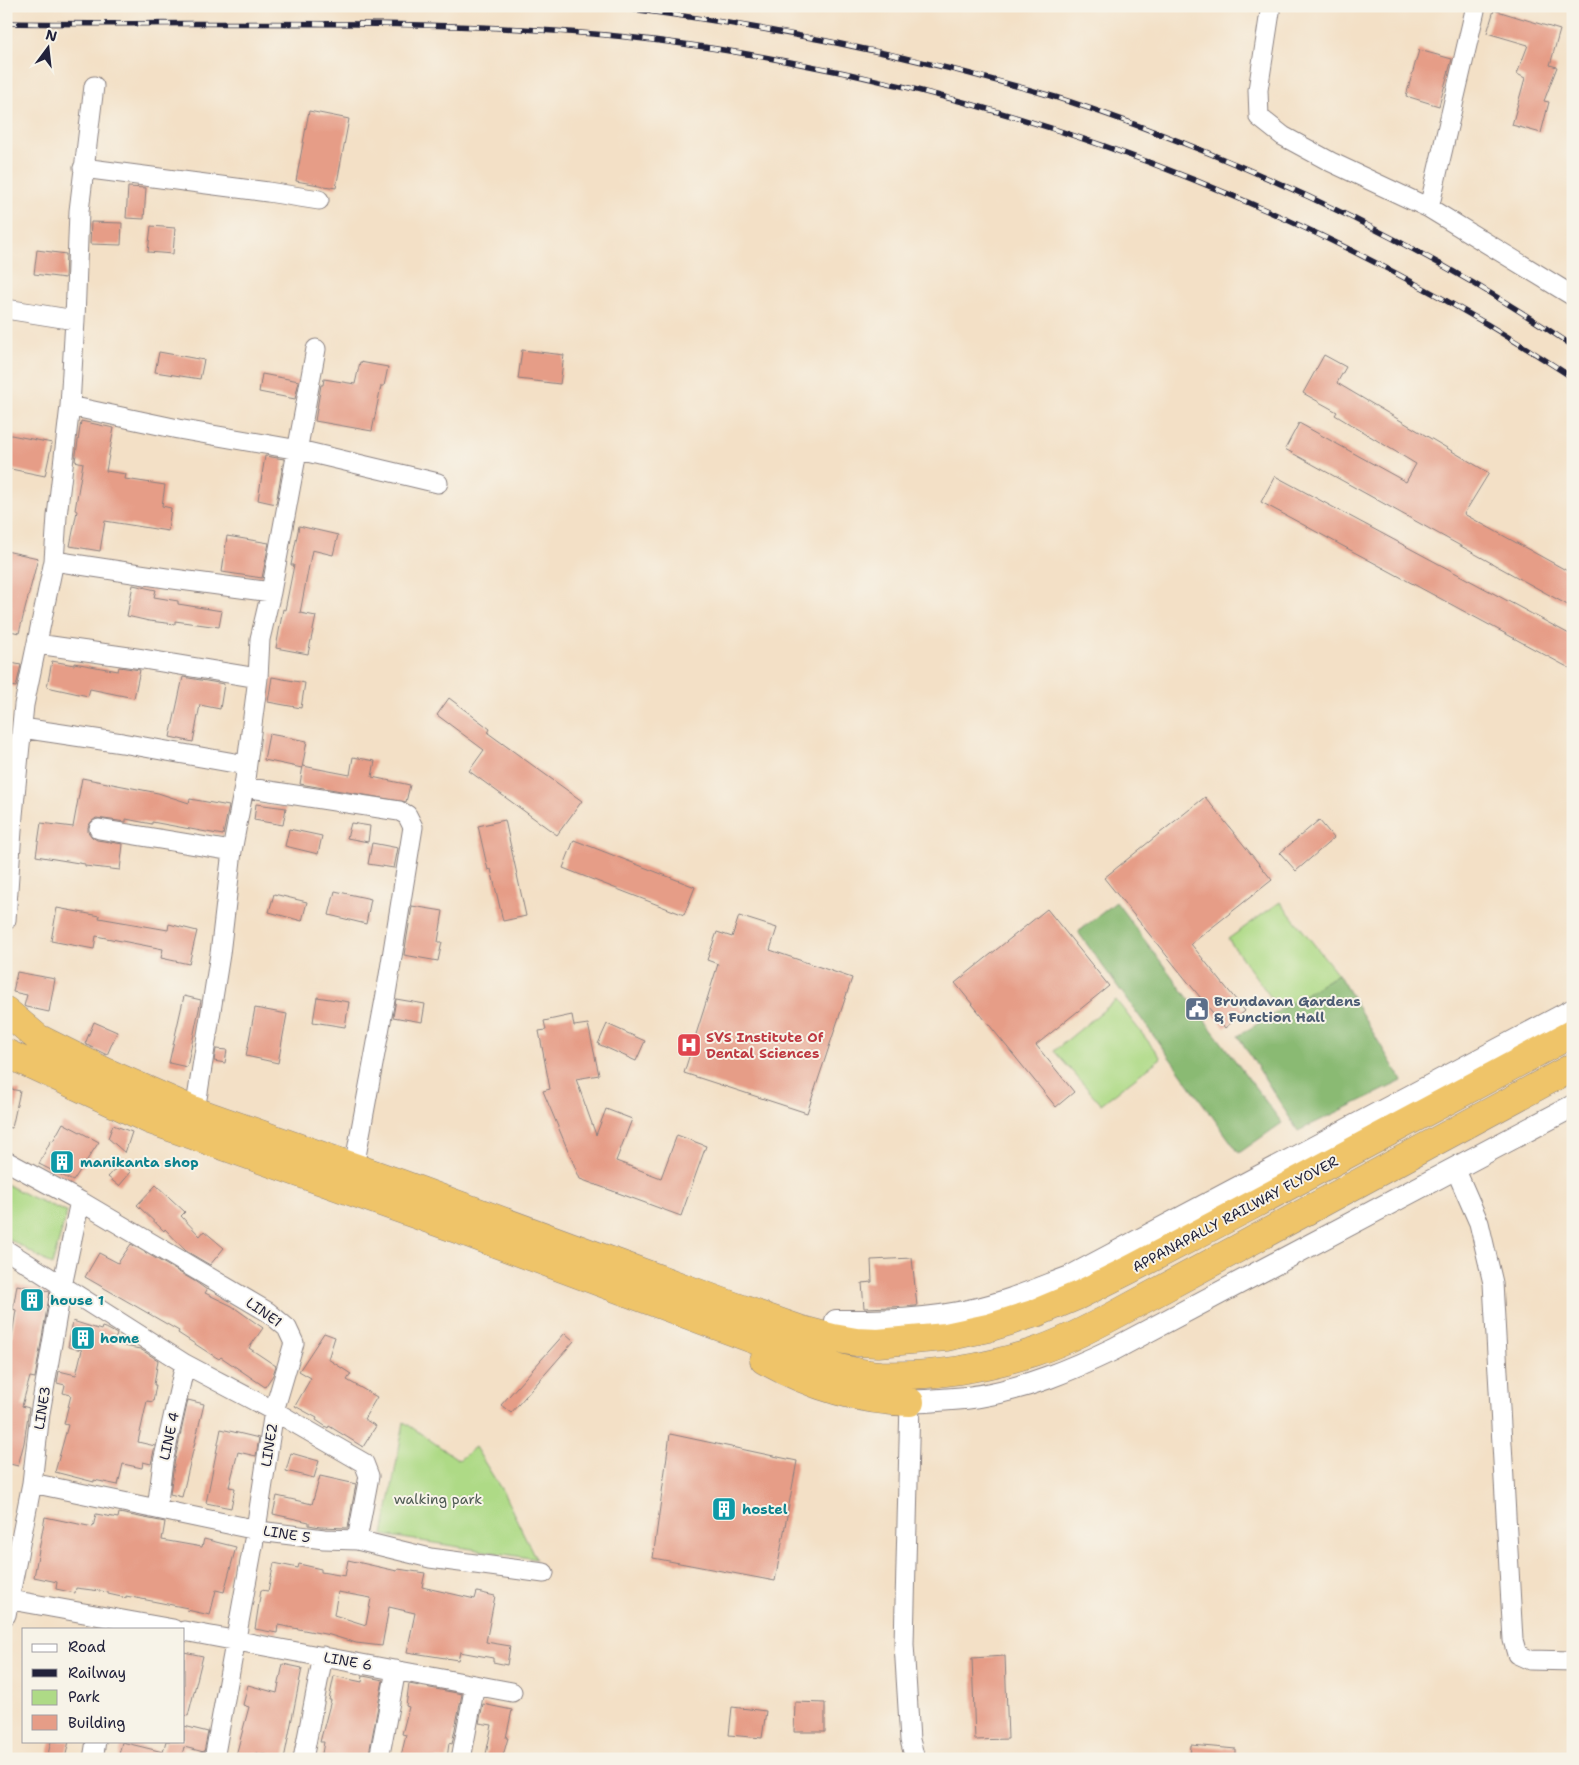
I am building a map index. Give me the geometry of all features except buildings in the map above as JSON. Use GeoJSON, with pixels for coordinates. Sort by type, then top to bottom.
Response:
{"type":"FeatureCollection","features":[{"type":"Feature","properties":{"kind":"highway"},"geometry":{"type":"LineString","coordinates":[[6,1011],[38,1038],[104,1071],[195,1111],[354,1167],[469,1222]]}},
{"type":"Feature","properties":{"kind":"highway","name":"APPANAPALLY RAILWAY FLYOVER"},"geometry":{"type":"LineString","coordinates":[[716,1314],[799,1329],[833,1338],[878,1343],[946,1337],[988,1328],[1044,1310],[1134,1268],[1573,1032]]}},
{"type":"Feature","properties":{"kind":"highway"},"geometry":{"type":"LineString","coordinates":[[6,1053],[150,1120],[469,1222],[545,1249],[716,1314],[798,1356],[828,1365],[880,1375],[957,1370],[1034,1352],[1069,1338],[1573,1067]]}},
{"type":"Feature","properties":{"kind":"highway"},"geometry":{"type":"LineString","coordinates":[[716,1314],[777,1313],[836,1321]]}},
{"type":"Feature","properties":{"kind":"highway"},"geometry":{"type":"LineString","coordinates":[[716,1314],[754,1354],[783,1370],[812,1383],[865,1398],[888,1402],[910,1402]]}},
{"type":"Feature","properties":{"kind":"street"},"geometry":{"type":"LineString","coordinates":[[1429,208],[1476,6]]}},
{"type":"Feature","properties":{"kind":"street"},"geometry":{"type":"LineString","coordinates":[[1270,12],[1258,90],[1259,117],[1283,136],[1323,158],[1429,208],[1573,296]]}},
{"type":"Feature","properties":{"kind":"street"},"geometry":{"type":"LineString","coordinates":[[6,920],[13,815],[24,704],[54,561],[57,516],[70,406],[79,211],[94,86]]}},
{"type":"Feature","properties":{"kind":"street"},"geometry":{"type":"LineString","coordinates":[[83,168],[319,200]]}},
{"type":"Feature","properties":{"kind":"street"},"geometry":{"type":"LineString","coordinates":[[6,309],[75,320]]}},
{"type":"Feature","properties":{"kind":"street"},"geometry":{"type":"LineString","coordinates":[[195,1111],[220,954],[232,851],[244,787],[258,678],[260,639],[271,592],[316,349]]}},
{"type":"Feature","properties":{"kind":"street"},"geometry":{"type":"LineString","coordinates":[[70,406],[178,429],[298,450],[438,483]]}},
{"type":"Feature","properties":{"kind":"street"},"geometry":{"type":"LineString","coordinates":[[54,561],[271,592]]}},
{"type":"Feature","properties":{"kind":"street"},"geometry":{"type":"LineString","coordinates":[[37,644],[258,678]]}},
{"type":"Feature","properties":{"kind":"street"},"geometry":{"type":"LineString","coordinates":[[22,728],[246,765]]}},
{"type":"Feature","properties":{"kind":"street"},"geometry":{"type":"LineString","coordinates":[[244,787],[400,811],[407,815],[413,827],[354,1167]]}},
{"type":"Feature","properties":{"kind":"street"},"geometry":{"type":"LineString","coordinates":[[99,829],[232,851]]}},
{"type":"Feature","properties":{"kind":"street"},"geometry":{"type":"LineString","coordinates":[[836,1321],[883,1321],[972,1311],[1014,1299],[1070,1277],[1573,1010]]}},
{"type":"Feature","properties":{"kind":"street"},"geometry":{"type":"LineString","coordinates":[[915,1759],[910,1740],[904,1644],[910,1402],[978,1397],[1027,1386],[1070,1370],[1114,1349],[1573,1106]]}},
{"type":"Feature","properties":{"kind":"street","name":"LINE1"},"geometry":{"type":"LineString","coordinates":[[6,1161],[80,1201],[268,1312],[287,1328],[294,1343],[274,1410]]}},
{"type":"Feature","properties":{"kind":"street"},"geometry":{"type":"LineString","coordinates":[[1455,1168],[1479,1222],[1493,1283],[1513,1640],[1517,1654],[1530,1660],[1573,1661]]}},
{"type":"Feature","properties":{"kind":"street","name":"LINE3"},"geometry":{"type":"LineString","coordinates":[[7,1604],[32,1483],[40,1413],[62,1286],[80,1201]]}},
{"type":"Feature","properties":{"kind":"street","name":"LINE2"},"geometry":{"type":"LineString","coordinates":[[6,1250],[185,1364],[274,1410],[256,1529],[214,1759]]}},
{"type":"Feature","properties":{"kind":"street","name":"LINE 4"},"geometry":{"type":"LineString","coordinates":[[157,1509],[163,1462],[185,1364]]}},
{"type":"Feature","properties":{"kind":"street"},"geometry":{"type":"LineString","coordinates":[[274,1410],[364,1463],[369,1476],[357,1540]]}},
{"type":"Feature","properties":{"kind":"street","name":"LINE 5"},"geometry":{"type":"LineString","coordinates":[[32,1483],[256,1529],[324,1540],[357,1540],[430,1558],[544,1573]]}},
{"type":"Feature","properties":{"kind":"street"},"geometry":{"type":"LineString","coordinates":[[7,1604],[118,1624],[162,1628]]}},
{"type":"Feature","properties":{"kind":"street","name":"LINE 6"},"geometry":{"type":"LineString","coordinates":[[185,1631],[512,1692]]}},
{"type":"Feature","properties":{"kind":"street"},"geometry":{"type":"LineString","coordinates":[[303,1759],[323,1656]]}},
{"type":"Feature","properties":{"kind":"street"},"geometry":{"type":"LineString","coordinates":[[379,1759],[396,1670]]}},
{"type":"Feature","properties":{"kind":"street"},"geometry":{"type":"LineString","coordinates":[[461,1759],[475,1685]]}},
{"type":"Feature","properties":{"kind":"street"},"geometry":{"type":"LineString","coordinates":[[93,1759],[96,1742]]}},
{"type":"Feature","properties":{"kind":"green space"},"geometry":{"type":"Polygon","coordinates":[[[1116,902],[1282,1123],[1239,1153],[1078,932],[1116,902]]]}},
{"type":"Feature","properties":{"kind":"green space"},"geometry":{"type":"Polygon","coordinates":[[[1280,902],[1338,974],[1280,1010],[1228,939],[1280,902]]]}},
{"type":"Feature","properties":{"kind":"green space"},"geometry":{"type":"Polygon","coordinates":[[[1338,974],[1402,1081],[1298,1131],[1238,1036],[1338,974]]]}},
{"type":"Feature","properties":{"kind":"green space"},"geometry":{"type":"Polygon","coordinates":[[[1116,1000],[1161,1058],[1101,1104],[1054,1051],[1116,1000]]]}},
{"type":"Feature","properties":{"kind":"green space"},"geometry":{"type":"Polygon","coordinates":[[[6,1184],[67,1212],[52,1265],[6,1237],[6,1184]]]}},
{"type":"Feature","properties":{"kind":"green space","name":"walking park"},"geometry":{"type":"Polygon","coordinates":[[[404,1422],[459,1460],[475,1447],[503,1492],[536,1559],[383,1535],[404,1422]]]}},
{"type":"Feature","properties":{"kind":"railway"},"geometry":{"type":"LineString","coordinates":[[607,6],[777,31],[889,54],[1000,81],[1112,116],[1254,172],[1348,216],[1440,264],[1529,317],[1573,346]]}},
{"type":"Feature","properties":{"kind":"railway"},"geometry":{"type":"LineString","coordinates":[[6,23],[366,24],[509,28],[607,35],[684,44],[785,61],[889,83],[993,110],[1095,143],[1195,180],[1293,222],[1389,270],[1482,321],[1573,378]]}},
{"type":"Feature","properties":{"kind":"place","name":"Brundavan Gardens & Function Hall"},"geometry":{"type":"Point","coordinates":[1197,1009]}},
{"type":"Feature","properties":{"kind":"place","name":"SVS Institute Of Dental Sciences"},"geometry":{"type":"Point","coordinates":[689,1045]}},
{"type":"Feature","properties":{"kind":"place","name":"manikanta shop"},"geometry":{"type":"Point","coordinates":[62,1162]}},
{"type":"Feature","properties":{"kind":"place","name":"house 1"},"geometry":{"type":"Point","coordinates":[32,1300]}},
{"type":"Feature","properties":{"kind":"place","name":"home"},"geometry":{"type":"Point","coordinates":[83,1338]}},
{"type":"Feature","properties":{"kind":"place","name":"hostel"},"geometry":{"type":"Point","coordinates":[724,1509]}}]}
